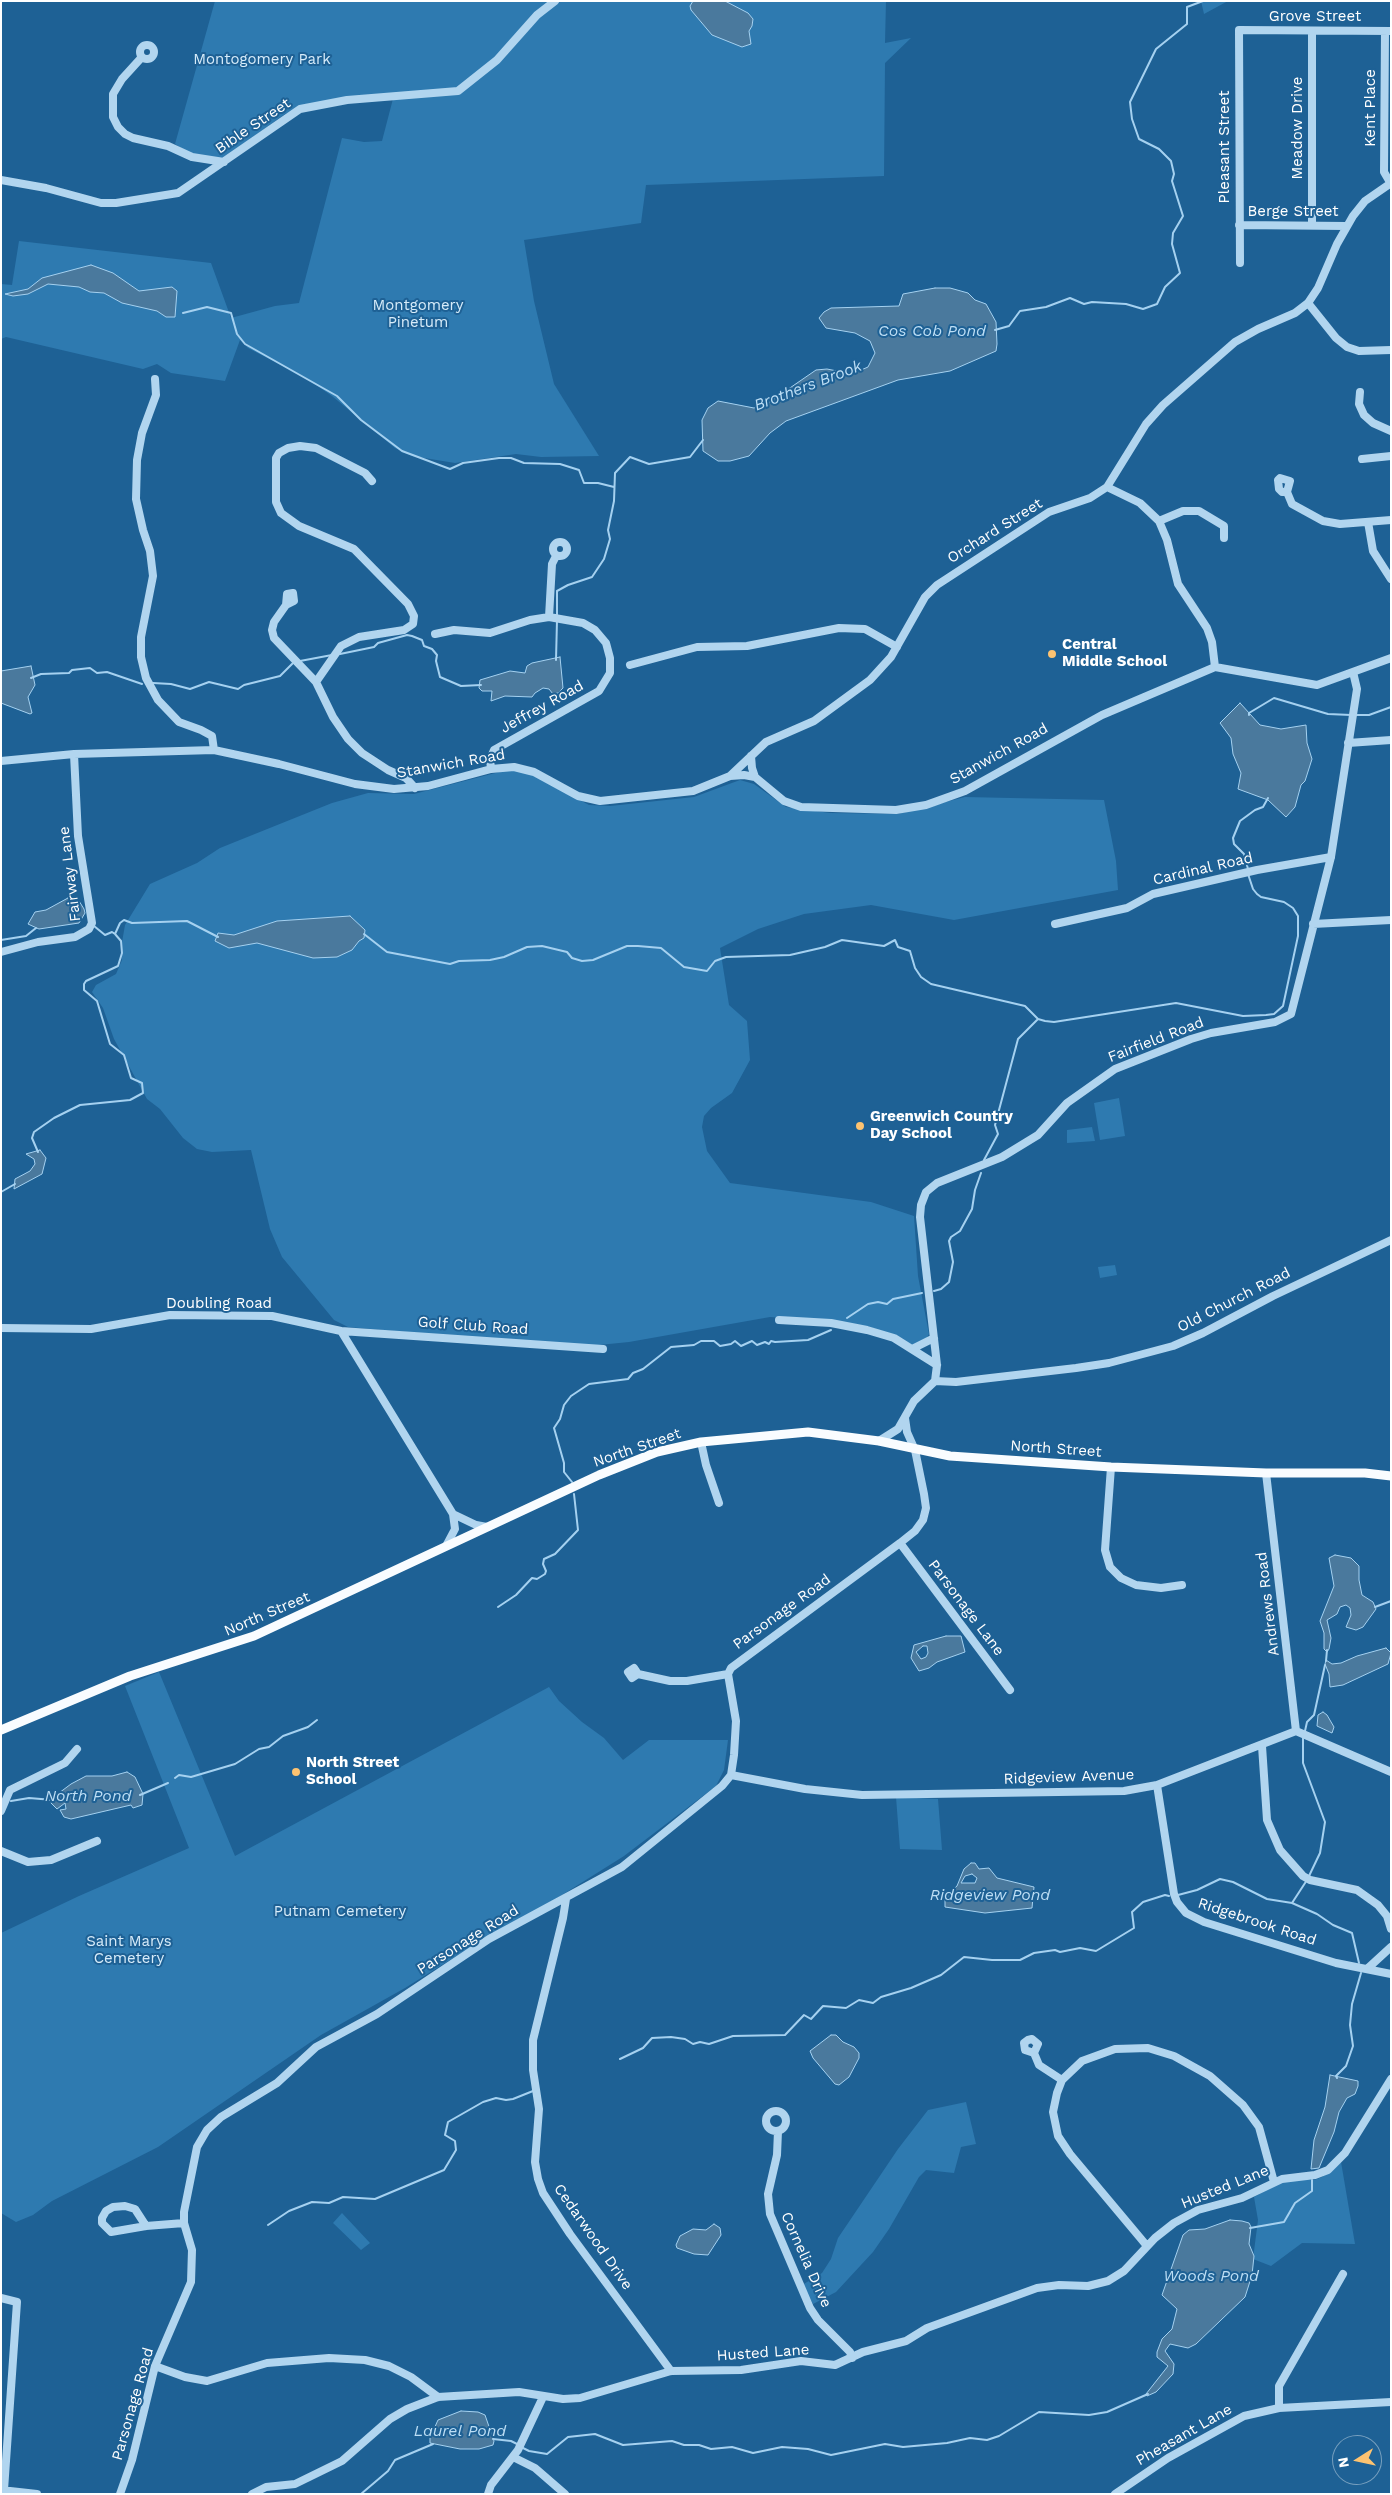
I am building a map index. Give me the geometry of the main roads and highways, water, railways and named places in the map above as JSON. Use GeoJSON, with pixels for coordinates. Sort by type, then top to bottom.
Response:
{"type":"FeatureCollection","features":[{"type":"Feature","properties":{"kind":"main road","name":"North Street"},"geometry":{"type":"LineString","coordinates":[[1,1730],[130,1676],[254,1636],[487,1527],[635,1461],[664,1450],[702,1442],[808,1432],[879,1441],[950,1456],[1111,1467],[1266,1473],[1365,1473],[1391,1476]]}},
{"type":"Feature","properties":{"kind":"water"},"geometry":{"type":"Polygon","coordinates":[[[693,1],[725,1],[748,13],[753,19],[749,31],[751,44],[742,47],[712,35],[691,10],[690,6],[693,1]]]}},
{"type":"Feature","properties":{"kind":"water"},"geometry":{"type":"Polygon","coordinates":[[[91,265],[113,273],[139,291],[172,287],[177,291],[175,317],[166,317],[157,311],[122,303],[104,293],[90,292],[79,287],[48,284],[28,294],[13,296],[5,294],[28,289],[42,278],[91,265]]]}},
{"type":"Feature","properties":{"kind":"water","name":"Cos Cob Pond"},"geometry":{"type":"Polygon","coordinates":[[[935,288],[950,288],[968,293],[975,300],[986,304],[996,322],[996,351],[950,371],[898,380],[786,421],[770,433],[749,456],[730,461],[718,461],[703,451],[702,420],[708,408],[718,401],[754,408],[768,403],[816,370],[827,369],[852,374],[868,367],[875,353],[870,341],[855,333],[826,328],[819,318],[824,312],[831,308],[899,306],[903,294],[935,288]]]}},
{"type":"Feature","properties":{"kind":"water"},"geometry":{"type":"Polygon","coordinates":[[[560,657],[563,688],[558,693],[553,694],[549,689],[543,688],[532,697],[505,696],[491,701],[492,691],[482,691],[479,688],[480,680],[510,671],[525,673],[527,666],[532,663],[560,657]]]}},
{"type":"Feature","properties":{"kind":"water"},"geometry":{"type":"Polygon","coordinates":[[[31,666],[35,685],[28,697],[32,713],[30,714],[1,703],[1,671],[31,666]]]}},
{"type":"Feature","properties":{"kind":"water"},"geometry":{"type":"Polygon","coordinates":[[[1240,703],[1260,725],[1281,729],[1306,725],[1307,743],[1312,759],[1305,781],[1301,785],[1295,807],[1286,817],[1268,800],[1238,789],[1241,773],[1233,754],[1231,738],[1220,723],[1240,703]]]}},
{"type":"Feature","properties":{"kind":"water"},"geometry":{"type":"Polygon","coordinates":[[[68,898],[79,901],[84,909],[85,913],[79,923],[39,929],[28,924],[35,912],[46,910],[68,898]]]}},
{"type":"Feature","properties":{"kind":"water"},"geometry":{"type":"Polygon","coordinates":[[[350,916],[365,930],[364,938],[352,950],[337,957],[313,958],[257,943],[229,948],[215,941],[218,933],[234,935],[277,921],[350,916]]]}},
{"type":"Feature","properties":{"kind":"water"},"geometry":{"type":"Polygon","coordinates":[[[40,1150],[46,1158],[42,1174],[14,1189],[15,1179],[30,1171],[35,1164],[34,1159],[26,1154],[40,1150]]]}},
{"type":"Feature","properties":{"kind":"water"},"geometry":{"type":"Polygon","coordinates":[[[1335,1555],[1351,1558],[1359,1566],[1362,1595],[1373,1602],[1376,1609],[1363,1627],[1356,1630],[1346,1627],[1351,1615],[1350,1608],[1346,1605],[1340,1607],[1337,1614],[1327,1620],[1331,1638],[1327,1652],[1324,1649],[1324,1633],[1320,1621],[1334,1586],[1329,1558],[1335,1555]]]}},
{"type":"Feature","properties":{"kind":"water"},"geometry":{"type":"Polygon","coordinates":[[[946,1636],[961,1636],[965,1652],[919,1671],[911,1658],[914,1645],[946,1636]],[[923,1646],[916,1652],[921,1659],[926,1657],[928,1653],[927,1646],[923,1646]]]}},
{"type":"Feature","properties":{"kind":"water"},"geometry":{"type":"Polygon","coordinates":[[[1386,1648],[1391,1653],[1388,1664],[1343,1685],[1330,1687],[1329,1674],[1325,1664],[1326,1660],[1332,1664],[1341,1663],[1357,1656],[1386,1648]]]}},
{"type":"Feature","properties":{"kind":"water"},"geometry":{"type":"Polygon","coordinates":[[[1323,1712],[1334,1727],[1332,1733],[1317,1726],[1318,1715],[1323,1712]]]}},
{"type":"Feature","properties":{"kind":"water","name":"North Pond"},"geometry":{"type":"Polygon","coordinates":[[[127,1772],[135,1777],[143,1794],[142,1805],[133,1808],[131,1805],[71,1819],[64,1817],[60,1810],[66,1809],[65,1803],[57,1809],[51,1803],[55,1796],[86,1776],[112,1776],[127,1772]]]}},
{"type":"Feature","properties":{"kind":"water","name":"Ridgeview Pond"},"geometry":{"type":"Polygon","coordinates":[[[971,1863],[975,1863],[979,1869],[989,1868],[997,1878],[1034,1887],[1032,1908],[985,1913],[945,1907],[945,1897],[957,1886],[964,1869],[971,1863]],[[972,1874],[965,1876],[961,1883],[975,1883],[977,1878],[972,1874]]]}},
{"type":"Feature","properties":{"kind":"water"},"geometry":{"type":"Polygon","coordinates":[[[831,2035],[836,2035],[843,2042],[854,2047],[859,2053],[859,2058],[849,2077],[839,2085],[835,2084],[813,2058],[810,2051],[831,2035]]]}},
{"type":"Feature","properties":{"kind":"water"},"geometry":{"type":"Polygon","coordinates":[[[1330,2075],[1358,2081],[1358,2086],[1355,2094],[1347,2098],[1339,2112],[1334,2132],[1319,2168],[1311,2169],[1314,2140],[1325,2107],[1330,2075]]]}},
{"type":"Feature","properties":{"kind":"water","name":"Woods Pond"},"geometry":{"type":"Polygon","coordinates":[[[1230,2220],[1249,2223],[1251,2227],[1249,2244],[1254,2256],[1252,2275],[1245,2297],[1196,2344],[1188,2348],[1170,2344],[1165,2351],[1174,2364],[1173,2374],[1156,2392],[1147,2396],[1146,2394],[1168,2366],[1157,2357],[1157,2352],[1162,2339],[1172,2329],[1177,2309],[1162,2295],[1183,2235],[1189,2230],[1205,2229],[1230,2220]]]}},
{"type":"Feature","properties":{"kind":"water"},"geometry":{"type":"Polygon","coordinates":[[[714,2224],[720,2228],[721,2235],[708,2255],[694,2254],[677,2248],[676,2245],[680,2236],[693,2229],[706,2230],[714,2224]]]}},
{"type":"Feature","properties":{"kind":"water","name":"Laurel Pond"},"geometry":{"type":"Polygon","coordinates":[[[461,2411],[478,2412],[485,2415],[494,2441],[493,2445],[479,2449],[460,2449],[430,2443],[430,2438],[438,2420],[461,2411]]]}},
{"type":"Feature","properties":{"kind":"waterway","name":"Brothers Brook"},"geometry":{"type":"LineString","coordinates":[[995,330],[1009,326],[1020,311],[1046,307],[1070,298],[1084,304],[1092,302],[1126,304],[1143,309],[1157,304],[1165,287],[1180,273],[1172,244],[1173,233],[1183,216],[1172,181],[1174,174],[1171,161],[1159,149],[1139,139],[1132,119],[1130,102],[1156,49],[1187,24],[1187,7],[1203,1]]}},
{"type":"Feature","properties":{"kind":"waterway","name":"Brothers Brook"},"geometry":{"type":"LineString","coordinates":[[183,313],[207,307],[231,313],[237,334],[245,344],[337,396],[361,420],[402,451],[450,469],[463,463],[499,458],[511,458],[524,463],[560,464],[579,470],[584,483],[598,483],[614,487]]}},
{"type":"Feature","properties":{"kind":"waterway"},"geometry":{"type":"LineString","coordinates":[[557,615],[557,591],[592,577],[604,559],[610,539],[608,530],[614,501],[615,473],[630,457],[649,464],[690,457],[703,440]]}},
{"type":"Feature","properties":{"kind":"waterway"},"geometry":{"type":"LineString","coordinates":[[556,660],[557,620]]}},
{"type":"Feature","properties":{"kind":"waterway"},"geometry":{"type":"LineString","coordinates":[[340,654],[374,647],[378,643],[407,635],[412,636],[422,640],[424,646],[432,649],[437,655],[436,661],[440,677],[461,686],[481,685]]}},
{"type":"Feature","properties":{"kind":"waterway"},"geometry":{"type":"LineString","coordinates":[[300,661],[332,655]]}},
{"type":"Feature","properties":{"kind":"waterway"},"geometry":{"type":"LineString","coordinates":[[153,683],[171,684],[190,689],[209,682],[238,689],[244,685],[280,676],[293,663]]}},
{"type":"Feature","properties":{"kind":"waterway"},"geometry":{"type":"LineString","coordinates":[[31,678],[41,674],[69,673],[72,670],[90,668],[97,673],[107,672],[142,684]]}},
{"type":"Feature","properties":{"kind":"waterway"},"geometry":{"type":"LineString","coordinates":[[1249,715],[1249,713],[1274,698],[1328,714],[1351,715]]}},
{"type":"Feature","properties":{"kind":"waterway"},"geometry":{"type":"LineString","coordinates":[[1355,715],[1369,715],[1391,707]]}},
{"type":"Feature","properties":{"kind":"waterway"},"geometry":{"type":"LineString","coordinates":[[1248,869],[1244,854],[1234,844],[1233,838],[1240,821],[1255,810],[1263,807],[1268,798]]}},
{"type":"Feature","properties":{"kind":"waterway"},"geometry":{"type":"LineString","coordinates":[[364,934],[387,952],[450,964],[459,961],[490,960],[504,957],[527,947],[542,946],[567,952],[572,958],[582,961],[593,960],[627,946],[638,946],[661,948],[684,967],[707,971],[715,961],[726,957],[790,955],[825,947],[842,940],[884,946],[895,940],[898,947],[910,951],[915,968],[921,977],[931,984],[1025,1006],[1038,1019],[1045,1021],[1054,1022],[1176,1003],[1243,1016],[1274,1014],[1283,1006],[1298,936],[1298,916],[1293,908],[1284,902],[1261,897],[1257,894],[1253,889],[1248,874]]}},
{"type":"Feature","properties":{"kind":"waterway"},"geometry":{"type":"LineString","coordinates":[[115,934],[120,923],[124,920],[132,923],[187,921],[218,937]]}},
{"type":"Feature","properties":{"kind":"waterway"},"geometry":{"type":"LineString","coordinates":[[94,926],[105,935],[112,932],[115,934]]}},
{"type":"Feature","properties":{"kind":"waterway"},"geometry":{"type":"LineString","coordinates":[[1,940],[26,936],[36,928]]}},
{"type":"Feature","properties":{"kind":"waterway"},"geometry":{"type":"LineString","coordinates":[[38,1152],[32,1138],[34,1132],[54,1118],[80,1105],[130,1100],[143,1093],[142,1083],[131,1078],[124,1055],[110,1044],[97,1001],[84,990],[86,981],[118,966],[122,953],[121,941],[115,934]]}},
{"type":"Feature","properties":{"kind":"waterway"},"geometry":{"type":"LineString","coordinates":[[984,1160],[998,1134],[995,1125],[1018,1039],[1038,1019]]}},
{"type":"Feature","properties":{"kind":"waterway"},"geometry":{"type":"LineString","coordinates":[[934,1291],[941,1289],[949,1282],[953,1262],[949,1241],[951,1237],[960,1231],[972,1209],[975,1190],[981,1173]]}},
{"type":"Feature","properties":{"kind":"waterway"},"geometry":{"type":"LineString","coordinates":[[1,1192],[15,1184]]}},
{"type":"Feature","properties":{"kind":"waterway"},"geometry":{"type":"LineString","coordinates":[[847,1318],[868,1304],[878,1302],[887,1304],[893,1299],[922,1293]]}},
{"type":"Feature","properties":{"kind":"waterway"},"geometry":{"type":"LineString","coordinates":[[572,1482],[564,1472],[564,1463],[554,1428],[560,1419],[564,1405],[571,1396],[589,1384],[628,1379],[633,1373],[643,1369],[671,1347],[694,1345],[701,1341],[714,1341],[720,1346],[731,1344],[735,1341],[741,1346],[752,1341],[757,1345],[765,1342],[769,1344],[771,1341],[808,1340],[831,1330]]}},
{"type":"Feature","properties":{"kind":"waterway"},"geometry":{"type":"LineString","coordinates":[[498,1607],[516,1595],[532,1578],[537,1579],[545,1574],[544,1559],[555,1554],[578,1530],[574,1494]]}},
{"type":"Feature","properties":{"kind":"waterway"},"geometry":{"type":"LineString","coordinates":[[1375,1607],[1391,1601]]}},
{"type":"Feature","properties":{"kind":"waterway"},"geometry":{"type":"LineString","coordinates":[[1326,1661],[1327,1650]]}},
{"type":"Feature","properties":{"kind":"waterway"},"geometry":{"type":"LineString","coordinates":[[1305,1731],[1307,1722],[1314,1715],[1325,1665]]}},
{"type":"Feature","properties":{"kind":"waterway"},"geometry":{"type":"LineString","coordinates":[[175,1778],[179,1775],[191,1777],[235,1764],[259,1749],[269,1747],[283,1736],[308,1727],[317,1720]]}},
{"type":"Feature","properties":{"kind":"waterway"},"geometry":{"type":"LineString","coordinates":[[1303,1738],[1303,1763],[1325,1822],[1320,1853],[1309,1876]]}},
{"type":"Feature","properties":{"kind":"waterway"},"geometry":{"type":"LineString","coordinates":[[140,1795],[168,1783]]}},
{"type":"Feature","properties":{"kind":"waterway"},"geometry":{"type":"LineString","coordinates":[[11,1801],[29,1798],[53,1800]]}},
{"type":"Feature","properties":{"kind":"waterway"},"geometry":{"type":"LineString","coordinates":[[1178,1895],[1197,1890],[1220,1879],[1233,1882],[1267,1899],[1292,1903],[1352,1933],[1359,1963]]}},
{"type":"Feature","properties":{"kind":"waterway"},"geometry":{"type":"LineString","coordinates":[[1292,1903],[1307,1880]]}},
{"type":"Feature","properties":{"kind":"waterway"},"geometry":{"type":"LineString","coordinates":[[620,2059],[643,2048],[652,2038],[671,2037],[685,2039],[693,2044],[700,2042],[709,2044],[733,2036],[785,2035],[804,2015],[811,2019],[823,2006],[846,2008],[859,2000],[873,2003],[881,1997],[911,1988],[941,1975],[964,1957],[1020,1960],[1034,1953],[1055,1950],[1060,1952],[1080,1948],[1096,1951],[1134,1928],[1132,1912],[1143,1902],[1165,1895],[1169,1896]]}},
{"type":"Feature","properties":{"kind":"waterway"},"geometry":{"type":"LineString","coordinates":[[1337,2078],[1336,2076],[1346,2066],[1353,2046],[1350,2025],[1352,2004],[1361,1973]]}},
{"type":"Feature","properties":{"kind":"waterway"},"geometry":{"type":"LineString","coordinates":[[268,2225],[289,2211],[312,2202],[329,2203],[343,2197],[375,2199],[444,2170],[456,2150],[455,2141],[445,2135],[448,2122],[483,2102],[496,2098],[513,2099],[533,2091]]}},
{"type":"Feature","properties":{"kind":"waterway"},"geometry":{"type":"LineString","coordinates":[[1250,2228],[1284,2222],[1295,2203],[1312,2191],[1312,2180]]}},
{"type":"Feature","properties":{"kind":"waterway"},"geometry":{"type":"LineString","coordinates":[[521,2447],[529,2451],[547,2454],[568,2437],[595,2434],[623,2445],[672,2441],[684,2445],[699,2445],[711,2449],[732,2447],[753,2453],[782,2447],[808,2449],[831,2455],[885,2444],[903,2447],[947,2443],[970,2438],[987,2440],[999,2436],[1039,2412],[1089,2415],[1107,2412],[1148,2394]]}},
{"type":"Feature","properties":{"kind":"waterway"},"geometry":{"type":"LineString","coordinates":[[493,2439],[511,2441],[517,2444]]}},
{"type":"Feature","properties":{"kind":"waterway"},"geometry":{"type":"LineString","coordinates":[[361,2494],[388,2471],[395,2460],[433,2444]]}},
{"type":"Feature","properties":{"kind":"place","name":"Central Middle School"},"geometry":{"type":"Point","coordinates":[1052,654]}},
{"type":"Feature","properties":{"kind":"place","name":"Greenwich Country Day School"},"geometry":{"type":"Point","coordinates":[860,1126]}},
{"type":"Feature","properties":{"kind":"place","name":"North Street School"},"geometry":{"type":"Point","coordinates":[296,1772]}},
{"type":"Feature","properties":{"kind":"park label","name":"Montogomery Park"},"geometry":{"type":"Point","coordinates":[262,60]}},
{"type":"Feature","properties":{"kind":"park label","name":"Montgomery Pinetum"},"geometry":{"type":"Point","coordinates":[418,314]}},
{"type":"Feature","properties":{"kind":"park label","name":"Putnam Cemetery"},"geometry":{"type":"Point","coordinates":[340,1912]}},
{"type":"Feature","properties":{"kind":"park label","name":"Saint Marys Cemetery"},"geometry":{"type":"Point","coordinates":[129,1950]}}]}
